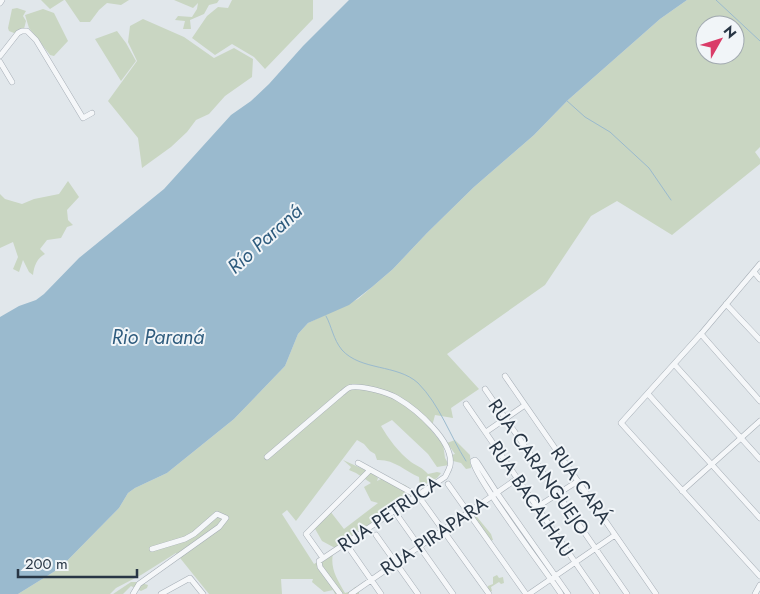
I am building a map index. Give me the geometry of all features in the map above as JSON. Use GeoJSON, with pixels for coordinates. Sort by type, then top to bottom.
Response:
{"type":"FeatureCollection","features":[{"type":"Feature","properties":{"kind":"street"},"geometry":{"type":"LineString","coordinates":[[0,56],[18,33],[28,31],[36,40],[83,118],[92,113]]}},
{"type":"Feature","properties":{"kind":"street"},"geometry":{"type":"LineString","coordinates":[[0,62],[12,82]]}},
{"type":"Feature","properties":{"kind":"street"},"geometry":{"type":"LineString","coordinates":[[760,264],[701,334],[621,423],[760,576]]}},
{"type":"Feature","properties":{"kind":"street"},"geometry":{"type":"LineString","coordinates":[[754,272],[760,279]]}},
{"type":"Feature","properties":{"kind":"street"},"geometry":{"type":"LineString","coordinates":[[726,304],[760,340]]}},
{"type":"Feature","properties":{"kind":"street"},"geometry":{"type":"LineString","coordinates":[[701,334],[760,401]]}},
{"type":"Feature","properties":{"kind":"street"},"geometry":{"type":"LineString","coordinates":[[674,364],[760,459]]}},
{"type":"Feature","properties":{"kind":"street","name":"RUA CARÁ"},"geometry":{"type":"LineString","coordinates":[[505,376],[656,594]]}},
{"type":"Feature","properties":{"kind":"street","name":"RUA PETRUCA"},"geometry":{"type":"LineString","coordinates":[[267,457],[351,387],[376,390],[397,398],[430,424],[443,440],[449,455],[450,468],[445,477],[318,563],[340,594]]}},
{"type":"Feature","properties":{"kind":"street","name":"RUA CARANGUEJO"},"geometry":{"type":"LineString","coordinates":[[486,389],[627,594]]}},
{"type":"Feature","properties":{"kind":"street"},"geometry":{"type":"LineString","coordinates":[[648,394],[760,518]]}},
{"type":"Feature","properties":{"kind":"street","name":"RUA BACALHAU"},"geometry":{"type":"LineString","coordinates":[[466,404],[596,594]]}},
{"type":"Feature","properties":{"kind":"street"},"geometry":{"type":"LineString","coordinates":[[486,432],[525,405]]}},
{"type":"Feature","properties":{"kind":"street"},"geometry":{"type":"LineString","coordinates":[[682,491],[760,421]]}},
{"type":"Feature","properties":{"kind":"street"},"geometry":{"type":"LineString","coordinates":[[495,494],[478,462],[475,460],[473,462],[474,467],[554,578],[568,594]]}},
{"type":"Feature","properties":{"kind":"street"},"geometry":{"type":"LineString","coordinates":[[358,463],[416,495]]}},
{"type":"Feature","properties":{"kind":"street"},"geometry":{"type":"LineString","coordinates":[[323,558],[306,534],[370,470]]}},
{"type":"Feature","properties":{"kind":"street","name":"RUA PIRAPARA"},"geometry":{"type":"LineString","coordinates":[[350,594],[518,478]]}},
{"type":"Feature","properties":{"kind":"street"},"geometry":{"type":"LineString","coordinates":[[537,507],[578,481]]}},
{"type":"Feature","properties":{"kind":"street"},"geometry":{"type":"LineString","coordinates":[[448,484],[528,594],[616,534]]}},
{"type":"Feature","properties":{"kind":"street"},"geometry":{"type":"LineString","coordinates":[[422,501],[489,594]]}},
{"type":"Feature","properties":{"kind":"street"},"geometry":{"type":"LineString","coordinates":[[133,594],[139,584],[219,527],[226,518],[217,514],[194,534],[185,539],[152,549]]}},
{"type":"Feature","properties":{"kind":"street"},"geometry":{"type":"LineString","coordinates":[[397,515],[453,594]]}},
{"type":"Feature","properties":{"kind":"street"},"geometry":{"type":"LineString","coordinates":[[376,535],[418,594]]}},
{"type":"Feature","properties":{"kind":"street"},"geometry":{"type":"LineString","coordinates":[[348,548],[381,594]]}},
{"type":"Feature","properties":{"kind":"street"},"geometry":{"type":"LineString","coordinates":[[162,594],[190,578],[203,594]]}},
{"type":"Feature","properties":{"kind":"street"},"geometry":{"type":"LineString","coordinates":[[554,578],[561,594]]}},
{"type":"Feature","properties":{"kind":"street"},"geometry":{"type":"LineString","coordinates":[[755,594],[760,585]]}},
{"type":"Feature","properties":{"kind":"green space"},"geometry":{"type":"Polygon","coordinates":[[[41,0],[64,0],[50,9],[41,0]]]}},
{"type":"Feature","properties":{"kind":"green space"},"geometry":{"type":"Polygon","coordinates":[[[65,0],[129,0],[121,5],[107,3],[90,22],[80,22],[65,0]]]}},
{"type":"Feature","properties":{"kind":"green space"},"geometry":{"type":"Polygon","coordinates":[[[174,0],[219,0],[217,3],[209,5],[204,14],[190,20],[191,29],[183,29],[185,21],[175,20],[178,16],[192,17],[198,3],[193,8],[174,0]]]}},
{"type":"Feature","properties":{"kind":"green space"},"geometry":{"type":"Polygon","coordinates":[[[232,0],[313,0],[313,19],[265,69],[254,57],[232,44],[215,55],[192,38],[207,16],[218,7],[228,8],[232,0]]]}},
{"type":"Feature","properties":{"kind":"green space"},"geometry":{"type":"Polygon","coordinates":[[[687,0],[760,0],[760,147],[755,152],[760,159],[760,164],[672,235],[617,201],[591,216],[545,285],[447,354],[479,389],[451,408],[453,418],[435,415],[431,430],[443,444],[445,458],[449,465],[437,467],[428,454],[392,420],[381,426],[394,445],[411,462],[428,474],[441,473],[437,478],[420,487],[419,477],[394,463],[377,460],[375,454],[357,440],[296,521],[287,510],[282,514],[314,564],[333,553],[333,569],[345,593],[352,591],[355,587],[359,587],[359,594],[335,594],[333,590],[324,592],[312,582],[313,579],[281,579],[282,594],[209,594],[176,553],[116,588],[110,594],[18,594],[60,568],[119,508],[128,493],[167,473],[234,419],[285,366],[298,334],[308,323],[358,299],[393,269],[474,187],[534,135],[568,100],[660,19],[687,0]]]}},
{"type":"Feature","properties":{"kind":"green space"},"geometry":{"type":"Polygon","coordinates":[[[17,8],[26,11],[23,16],[26,21],[24,29],[14,33],[9,31],[8,28],[12,9],[17,8]]]}},
{"type":"Feature","properties":{"kind":"green space"},"geometry":{"type":"Polygon","coordinates":[[[43,9],[54,13],[68,41],[54,56],[50,55],[29,28],[25,15],[43,9]]]}},
{"type":"Feature","properties":{"kind":"green space"},"geometry":{"type":"Polygon","coordinates":[[[143,19],[184,37],[214,58],[234,48],[253,59],[252,77],[225,96],[209,114],[196,120],[187,132],[171,147],[142,168],[138,138],[108,101],[137,61],[128,42],[130,26],[143,19]]]}},
{"type":"Feature","properties":{"kind":"green space"},"geometry":{"type":"Polygon","coordinates":[[[117,31],[136,61],[121,81],[95,39],[117,31]]]}},
{"type":"Feature","properties":{"kind":"green space"},"geometry":{"type":"Polygon","coordinates":[[[68,181],[79,197],[67,210],[68,220],[73,225],[67,227],[61,238],[47,240],[40,249],[45,254],[36,263],[33,275],[29,272],[23,260],[19,272],[13,269],[18,257],[13,242],[0,248],[0,194],[5,199],[22,204],[34,199],[59,194],[68,181]]]}},
{"type":"Feature","properties":{"kind":"green space"},"geometry":{"type":"Polygon","coordinates":[[[455,440],[470,455],[471,468],[466,469],[461,463],[453,461],[452,455],[455,454],[447,443],[455,440]]]}},
{"type":"Feature","properties":{"kind":"green space"},"geometry":{"type":"Polygon","coordinates":[[[343,460],[374,474],[378,478],[377,481],[383,478],[405,485],[413,491],[403,501],[380,514],[373,523],[360,529],[335,548],[322,541],[314,527],[330,511],[344,529],[378,503],[371,501],[364,487],[371,483],[349,470],[351,467],[343,460]]]}},
{"type":"Feature","properties":{"kind":"green space"},"geometry":{"type":"Polygon","coordinates":[[[477,508],[477,517],[491,534],[493,540],[490,541],[475,520],[473,513],[477,508]]]}},
{"type":"Feature","properties":{"kind":"green space"},"geometry":{"type":"Polygon","coordinates":[[[497,575],[499,578],[503,577],[504,583],[501,584],[499,582],[491,587],[492,591],[490,592],[487,588],[493,584],[493,577],[497,575]]]}},
{"type":"Feature","properties":{"kind":"green space"},"geometry":{"type":"Polygon","coordinates":[[[131,582],[148,585],[147,588],[141,591],[131,586],[123,594],[113,594],[131,582]]]}},
{"type":"Feature","properties":{"kind":"water","name":"Rio Paraná"},"geometry":{"type":"Polygon","coordinates":[[[349,0],[687,0],[660,19],[568,100],[534,135],[474,187],[393,269],[372,287],[349,305],[308,323],[298,334],[285,366],[234,419],[167,473],[128,493],[119,508],[60,568],[18,594],[0,594],[0,317],[19,306],[36,300],[44,294],[79,258],[164,189],[231,115],[251,101],[269,84],[303,46],[349,0]]]}},
{"type":"Feature","properties":{"kind":"waterway"},"geometry":{"type":"LineString","coordinates":[[716,0],[760,41]]}},
{"type":"Feature","properties":{"kind":"waterway"},"geometry":{"type":"LineString","coordinates":[[566,100],[585,117],[610,132],[649,168],[671,200]]}},
{"type":"Feature","properties":{"kind":"waterway"},"geometry":{"type":"LineString","coordinates":[[326,316],[339,346],[350,357],[369,365],[400,373],[418,383],[433,401],[466,461]]}},
{"type":"Feature","properties":{"kind":"water label","name":"Río Paraná"},"geometry":{"type":"Point","coordinates":[265,239]}}]}
